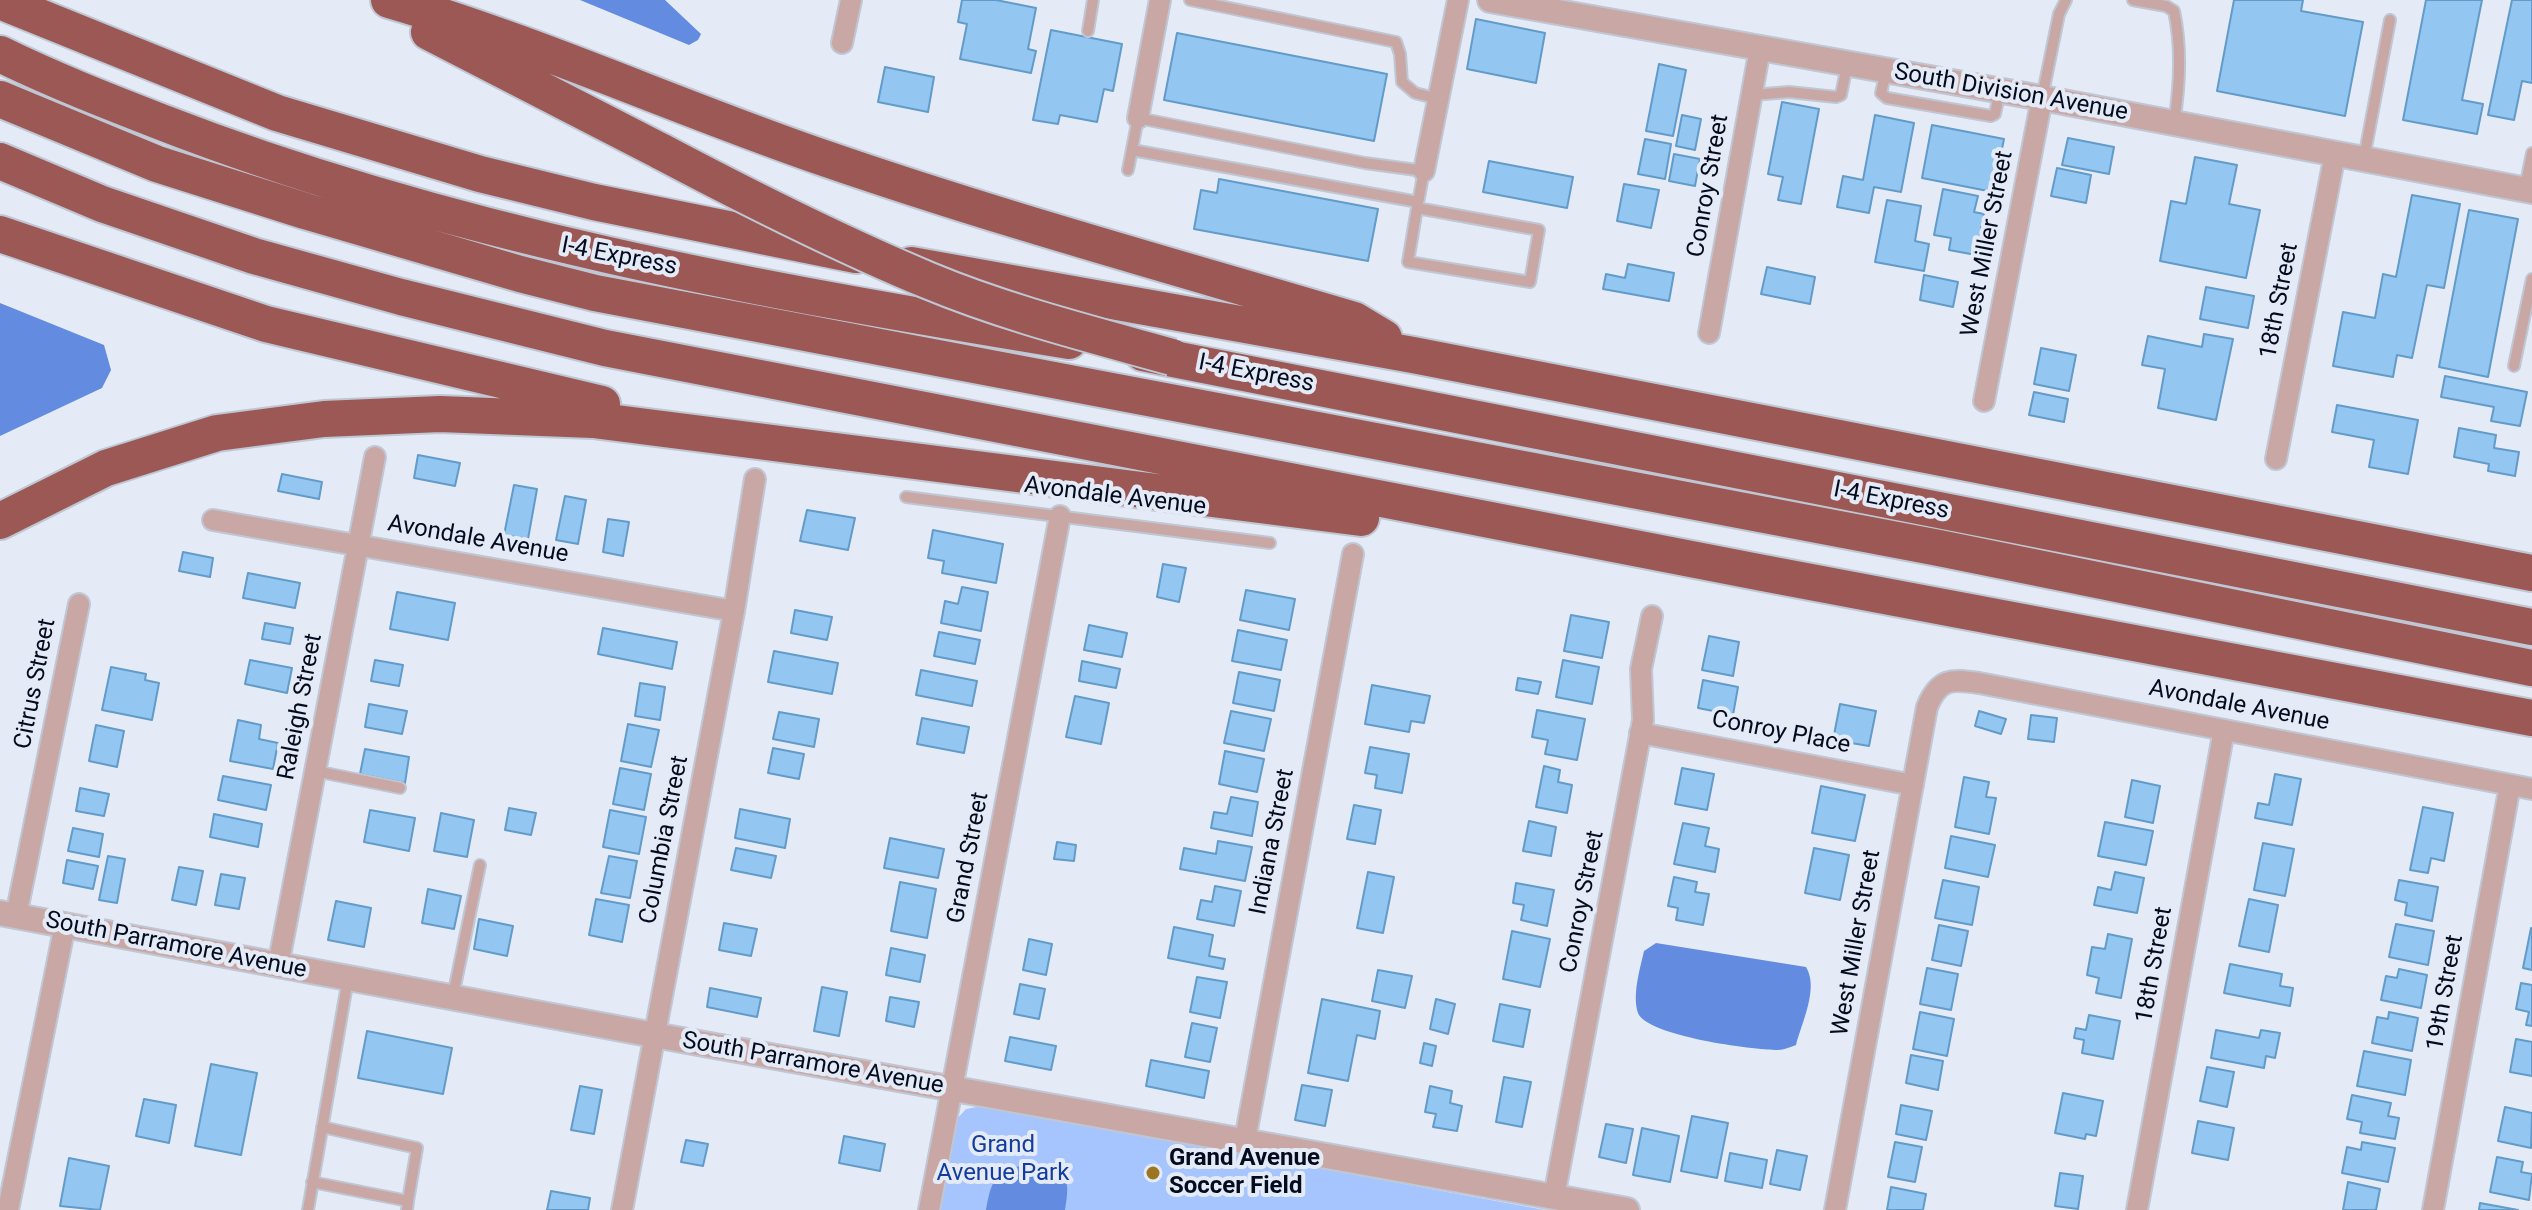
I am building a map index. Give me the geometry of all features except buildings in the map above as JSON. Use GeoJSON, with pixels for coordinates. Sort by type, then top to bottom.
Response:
{"type":"FeatureCollection","features":[{"type":"Feature","properties":{"kind":"highway"},"geometry":{"type":"LineString","coordinates":[[55,0],[124,53]]}},
{"type":"Feature","properties":{"kind":"highway"},"geometry":{"type":"LineString","coordinates":[[368,0],[761,205],[929,281],[1049,322],[1172,357]]}},
{"type":"Feature","properties":{"kind":"highway"},"geometry":{"type":"LineString","coordinates":[[389,0],[527,47],[823,158],[1023,222],[1354,320],[1413,355]]}},
{"type":"Feature","properties":{"kind":"highway"},"geometry":{"type":"LineString","coordinates":[[0,1],[277,113],[480,174],[594,202],[824,249],[1413,355],[2532,573]]}},
{"type":"Feature","properties":{"kind":"highway","name":"I-4 Express"},"geometry":{"type":"LineString","coordinates":[[0,54],[47,77],[232,149],[384,198],[554,244],[799,293],[1172,357],[2532,627]]}},
{"type":"Feature","properties":{"kind":"highway","name":"I-4 Express"},"geometry":{"type":"LineString","coordinates":[[0,99],[157,164],[305,211],[595,293],[1924,545],[2532,668]]}},
{"type":"Feature","properties":{"kind":"highway"},"geometry":{"type":"LineString","coordinates":[[0,161],[102,204],[254,256],[605,348],[1763,573],[2532,718]]}},
{"type":"Feature","properties":{"kind":"highway"},"geometry":{"type":"LineString","coordinates":[[0,234],[266,324],[753,441]]}},
{"type":"Feature","properties":{"kind":"highway"},"geometry":{"type":"LineString","coordinates":[[0,521],[106,468],[217,433],[324,419],[440,414],[593,420],[1287,508],[1763,573]]}},
{"type":"Feature","properties":{"kind":"street"},"geometry":{"type":"LineString","coordinates":[[842,43],[851,0]]}},
{"type":"Feature","properties":{"kind":"street"},"geometry":{"type":"LineString","coordinates":[[1424,171],[1458,0]]}},
{"type":"Feature","properties":{"kind":"street","name":"South Division Avenue"},"geometry":{"type":"LineString","coordinates":[[1490,0],[2000,90],[2528,190]]}},
{"type":"Feature","properties":{"kind":"street"},"geometry":{"type":"LineString","coordinates":[[1138,118],[1155,1]]}},
{"type":"Feature","properties":{"kind":"street","name":"Conroy Street"},"geometry":{"type":"LineString","coordinates":[[1709,333],[1760,48]]}},
{"type":"Feature","properties":{"kind":"street","name":"West Miller Street"},"geometry":{"type":"LineString","coordinates":[[1984,401],[2042,98]]}},
{"type":"Feature","properties":{"kind":"street","name":"18th Street"},"geometry":{"type":"LineString","coordinates":[[2276,459],[2335,154]]}},
{"type":"Feature","properties":{"kind":"street","name":"Raleigh Street"},"geometry":{"type":"LineString","coordinates":[[278,966],[375,457]]}},
{"type":"Feature","properties":{"kind":"street","name":"Columbia Street"},"geometry":{"type":"LineString","coordinates":[[622,1210],[734,611],[755,479]]}},
{"type":"Feature","properties":{"kind":"street","name":"Grand Street"},"geometry":{"type":"LineString","coordinates":[[929,1210],[1060,516]]}},
{"type":"Feature","properties":{"kind":"street","name":"Avondale Avenue"},"geometry":{"type":"LineString","coordinates":[[213,520],[734,611]]}},
{"type":"Feature","properties":{"kind":"street","name":"Indiana Street"},"geometry":{"type":"LineString","coordinates":[[1245,1140],[1353,554]]}},
{"type":"Feature","properties":{"kind":"street","name":"Citrus Street"},"geometry":{"type":"LineString","coordinates":[[8,914],[79,604]]}},
{"type":"Feature","properties":{"kind":"street","name":"Conroy Street"},"geometry":{"type":"LineString","coordinates":[[1554,1197],[1643,720],[1641,669],[1652,616]]}},
{"type":"Feature","properties":{"kind":"street","name":"Avondale Avenue"},"geometry":{"type":"LineString","coordinates":[[1938,688],[1950,681],[1979,683],[2532,789]]}},
{"type":"Feature","properties":{"kind":"street","name":"West Miller Street"},"geometry":{"type":"LineString","coordinates":[[1835,1210],[1927,707],[1938,688]]}},
{"type":"Feature","properties":{"kind":"street","name":"18th Street"},"geometry":{"type":"LineString","coordinates":[[2137,1210],[2224,730]]}},
{"type":"Feature","properties":{"kind":"street","name":"Conroy Place"},"geometry":{"type":"LineString","coordinates":[[1640,733],[1913,785]]}},
{"type":"Feature","properties":{"kind":"street","name":"19th Street"},"geometry":{"type":"LineString","coordinates":[[2433,1210],[2510,785]]}},
{"type":"Feature","properties":{"kind":"street","name":"South Parramore Avenue"},"geometry":{"type":"LineString","coordinates":[[8,914],[654,1035],[1627,1210]]}},
{"type":"Feature","properties":{"kind":"street"},"geometry":{"type":"LineString","coordinates":[[8,1210],[65,925]]}},
{"type":"Feature","properties":{"kind":"lane"},"geometry":{"type":"LineString","coordinates":[[1088,31],[1093,0]]}},
{"type":"Feature","properties":{"kind":"lane"},"geometry":{"type":"LineString","coordinates":[[1190,0],[1396,42],[1402,82],[1415,93],[1438,99]]}},
{"type":"Feature","properties":{"kind":"lane"},"geometry":{"type":"LineString","coordinates":[[2042,98],[2059,14],[2066,0]]}},
{"type":"Feature","properties":{"kind":"lane"},"geometry":{"type":"LineString","coordinates":[[2133,0],[2166,6],[2174,11],[2180,38],[2174,123]]}},
{"type":"Feature","properties":{"kind":"lane"},"geometry":{"type":"LineString","coordinates":[[2364,159],[2390,20]]}},
{"type":"Feature","properties":{"kind":"lane"},"geometry":{"type":"LineString","coordinates":[[1752,95],[1789,92],[1836,97],[1841,95],[1848,63]]}},
{"type":"Feature","properties":{"kind":"lane"},"geometry":{"type":"LineString","coordinates":[[1128,170],[1138,118],[1365,163],[1424,171],[1418,205],[1408,262],[1530,282],[1539,230],[1418,205],[1132,150]]}},
{"type":"Feature","properties":{"kind":"lane"},"geometry":{"type":"LineString","coordinates":[[2528,190],[2532,153]]}},
{"type":"Feature","properties":{"kind":"lane"},"geometry":{"type":"LineString","coordinates":[[2514,366],[2532,279]]}},
{"type":"Feature","properties":{"kind":"lane","name":"Avondale Avenue"},"geometry":{"type":"LineString","coordinates":[[906,497],[1270,543]]}},
{"type":"Feature","properties":{"kind":"lane"},"geometry":{"type":"LineString","coordinates":[[315,771],[400,788]]}},
{"type":"Feature","properties":{"kind":"lane"},"geometry":{"type":"LineString","coordinates":[[452,998],[480,865]]}},
{"type":"Feature","properties":{"kind":"lane"},"geometry":{"type":"LineString","coordinates":[[308,1210],[348,979]]}},
{"type":"Feature","properties":{"kind":"lane"},"geometry":{"type":"LineString","coordinates":[[312,1182],[408,1206],[417,1148],[322,1127]]}},
{"type":"Feature","properties":{"kind":"green space","name":"Grand Avenue Park"},"geometry":{"type":"Polygon","coordinates":[[[982,1106],[1545,1210],[939,1210],[956,1120],[966,1109],[982,1106]]]}},
{"type":"Feature","properties":{"kind":"shaded area"},"geometry":{"type":"Polygon","coordinates":[[[580,0],[665,0],[701,34],[689,45],[580,0]]]}},
{"type":"Feature","properties":{"kind":"shaded area"},"geometry":{"type":"Polygon","coordinates":[[[0,303],[104,345],[111,370],[102,388],[0,436],[0,303]]]}},
{"type":"Feature","properties":{"kind":"shaded area"},"geometry":{"type":"Polygon","coordinates":[[[1656,943],[1806,967],[1810,975],[1810,995],[1796,1045],[1778,1050],[1725,1044],[1680,1035],[1646,1021],[1636,1006],[1637,982],[1644,951],[1656,943]]]}},
{"type":"Feature","properties":{"kind":"shaded area"},"geometry":{"type":"Polygon","coordinates":[[[1034,1164],[1054,1170],[1064,1177],[1067,1183],[1065,1210],[986,1210],[991,1189],[999,1175],[1012,1168],[1034,1164]]]}},
{"type":"Feature","properties":{"kind":"place","name":"Grand Avenue Soccer Field"},"geometry":{"type":"Point","coordinates":[1153,1173]}}]}
